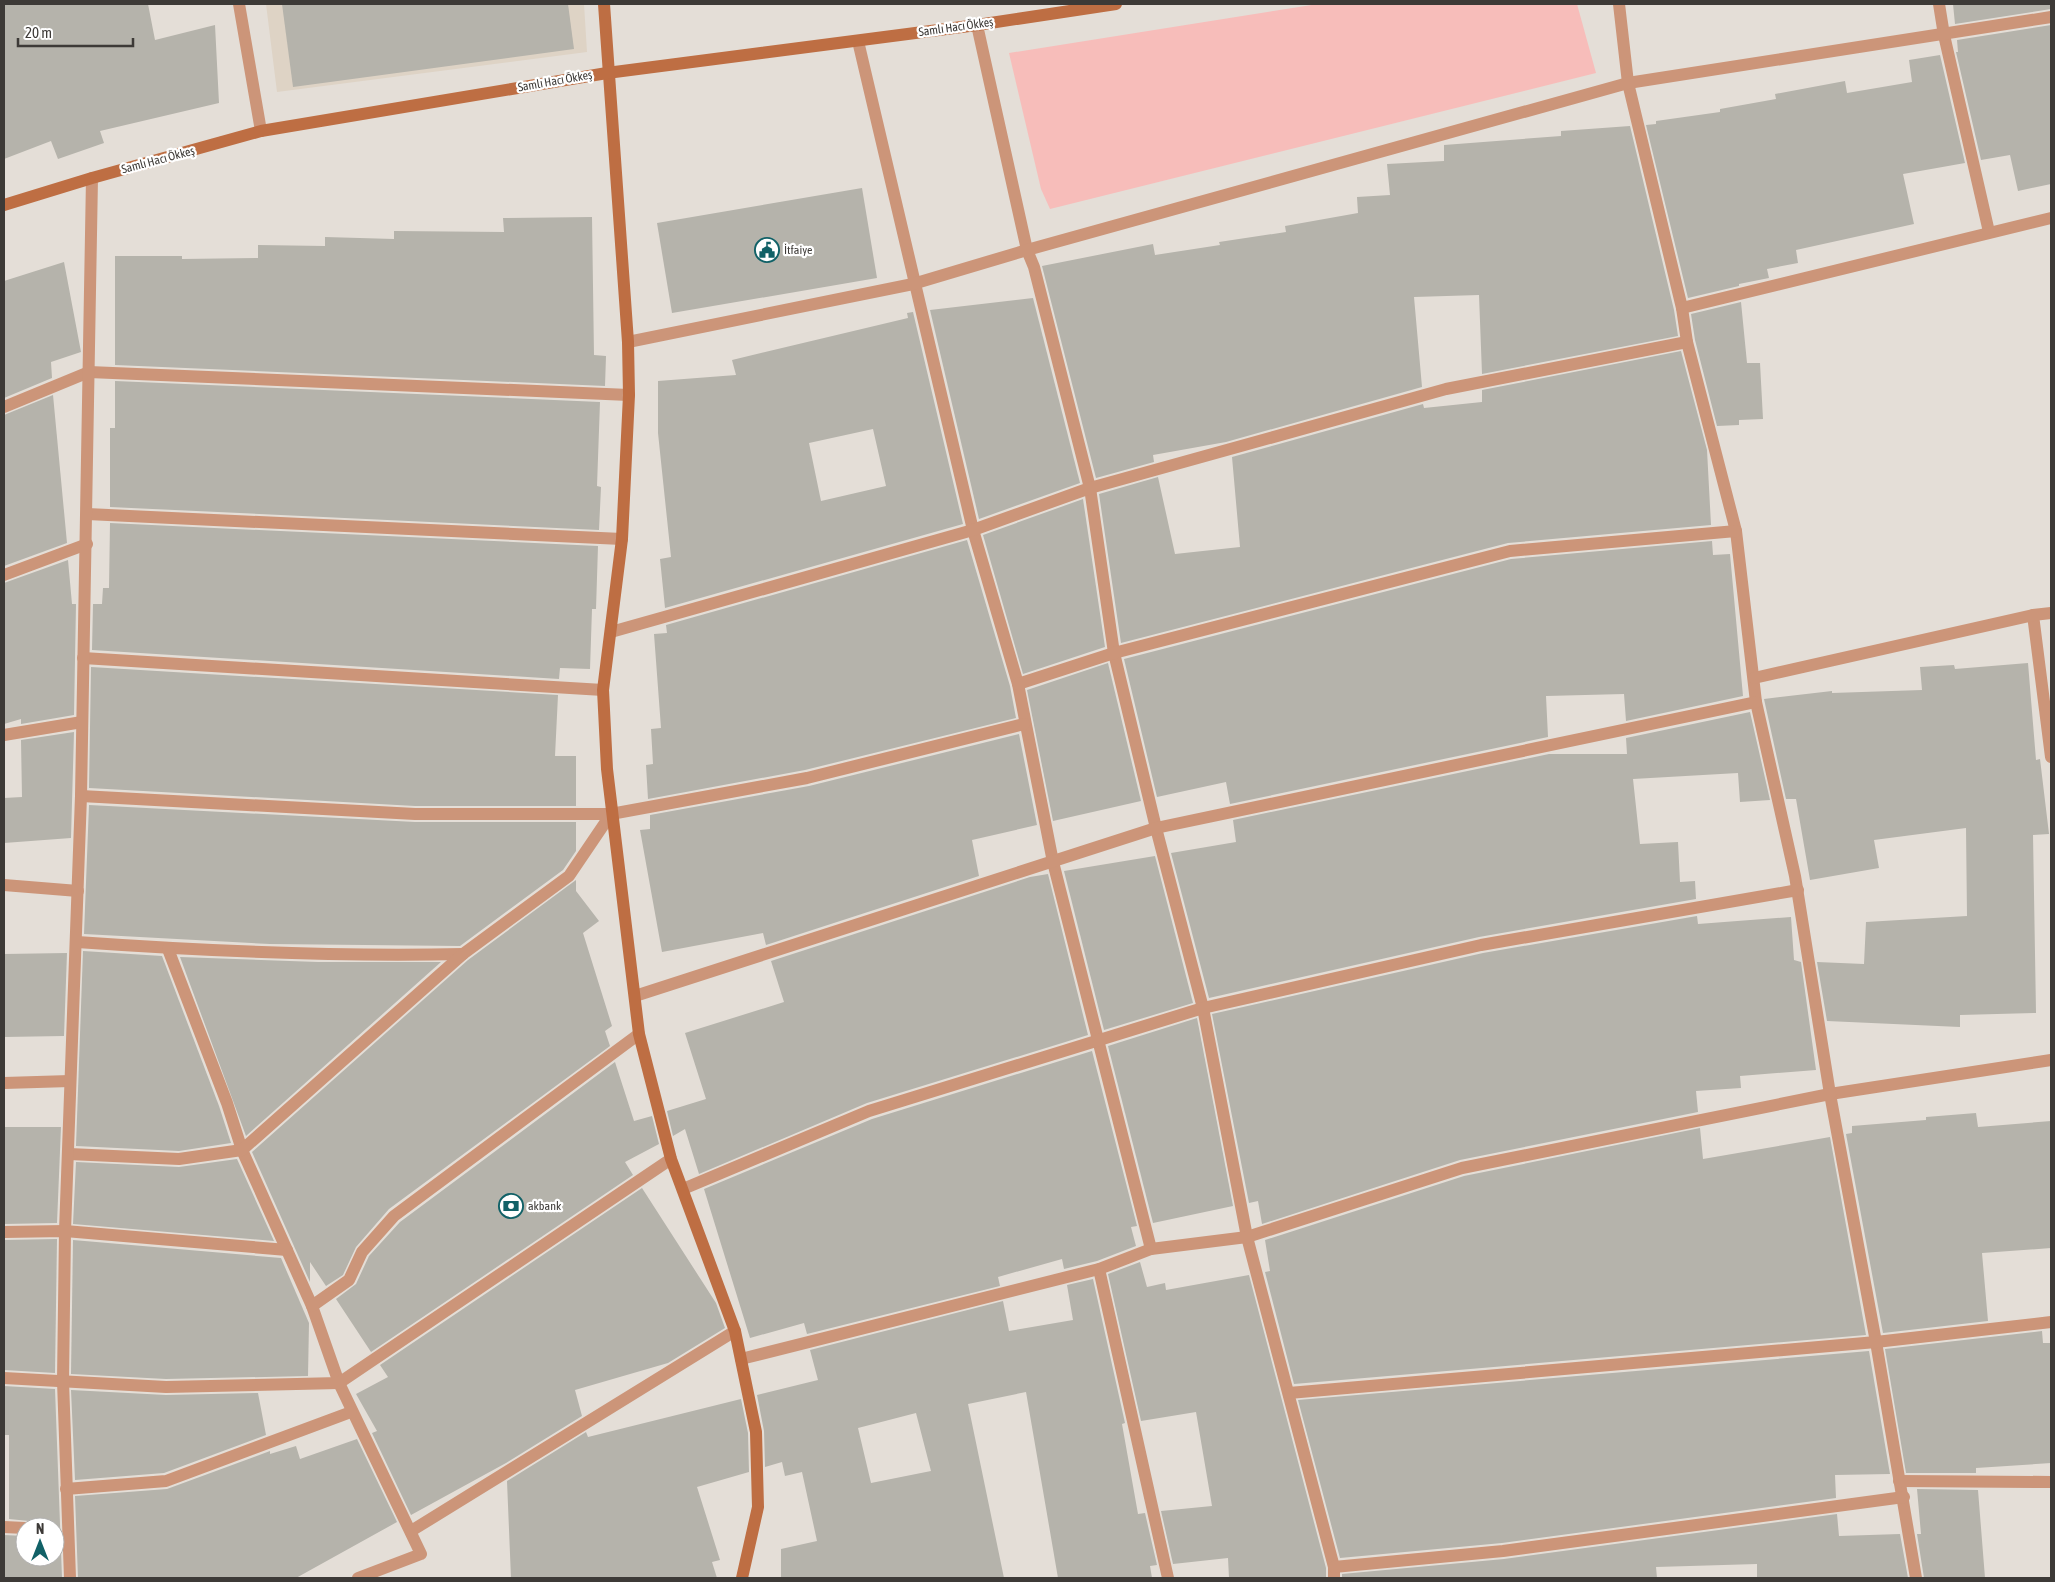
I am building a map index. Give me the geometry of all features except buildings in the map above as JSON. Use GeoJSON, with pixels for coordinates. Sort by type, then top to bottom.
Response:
{"type":"FeatureCollection","features":[{"type":"Feature","properties":{"kind":"street"},"geometry":{"type":"LineString","coordinates":[[239,4],[261,131]]}},
{"type":"Feature","properties":{"kind":"street"},"geometry":{"type":"LineString","coordinates":[[604,4],[607,72],[628,342],[629,395],[622,539],[603,690],[612,814],[639,1034],[671,1159],[735,1331],[756,1432],[758,1507],[742,1578]]}},
{"type":"Feature","properties":{"kind":"street","name":"Samlı Hacı Ökkeş"},"geometry":{"type":"LineString","coordinates":[[4,205],[92,178],[261,131],[607,72],[858,41],[1116,4]]}},
{"type":"Feature","properties":{"kind":"street"},"geometry":{"type":"LineString","coordinates":[[1619,4],[1628,83],[1682,308],[1687,342],[1736,531],[1756,702],[1798,890],[1830,1094],[1904,1497],[1916,1578]]}},
{"type":"Feature","properties":{"kind":"street"},"geometry":{"type":"LineString","coordinates":[[1939,4],[1944,35],[1989,232]]}},
{"type":"Feature","properties":{"kind":"street"},"geometry":{"type":"LineString","coordinates":[[628,342],[913,284],[1027,250],[1628,83],[2051,17]]}},
{"type":"Feature","properties":{"kind":"street"},"geometry":{"type":"LineString","coordinates":[[977,25],[1027,250],[1034,267],[1090,488],[1114,653],[1156,828],[1203,1008],[1246,1237],[1289,1393],[1334,1573],[1904,1497]]}},
{"type":"Feature","properties":{"kind":"street"},"geometry":{"type":"LineString","coordinates":[[858,41],[913,284],[972,530],[1018,684],[1024,724],[1053,862],[1151,1250]]}},
{"type":"Feature","properties":{"kind":"street"},"geometry":{"type":"LineString","coordinates":[[70,1578],[63,1381],[65,1231],[81,796],[92,178]]}},
{"type":"Feature","properties":{"kind":"street"},"geometry":{"type":"LineString","coordinates":[[1682,308],[2051,218]]}},
{"type":"Feature","properties":{"kind":"street"},"geometry":{"type":"LineString","coordinates":[[611,632],[972,530],[1090,488],[1446,389],[1687,342]]}},
{"type":"Feature","properties":{"kind":"street"},"geometry":{"type":"LineString","coordinates":[[4,407],[89,372],[629,395]]}},
{"type":"Feature","properties":{"kind":"street"},"geometry":{"type":"LineString","coordinates":[[87,514],[622,539]]}},
{"type":"Feature","properties":{"kind":"street"},"geometry":{"type":"LineString","coordinates":[[1018,684],[1114,653],[1510,551],[1736,531]]}},
{"type":"Feature","properties":{"kind":"street"},"geometry":{"type":"LineString","coordinates":[[4,575],[86,544]]}},
{"type":"Feature","properties":{"kind":"street"},"geometry":{"type":"LineString","coordinates":[[1754,678],[2033,615],[2051,613]]}},
{"type":"Feature","properties":{"kind":"street"},"geometry":{"type":"LineString","coordinates":[[2033,615],[2051,757]]}},
{"type":"Feature","properties":{"kind":"street"},"geometry":{"type":"LineString","coordinates":[[83,658],[603,690]]}},
{"type":"Feature","properties":{"kind":"street"},"geometry":{"type":"LineString","coordinates":[[635,996],[1156,828],[1756,702]]}},
{"type":"Feature","properties":{"kind":"street"},"geometry":{"type":"LineString","coordinates":[[4,735],[82,722]]}},
{"type":"Feature","properties":{"kind":"street"},"geometry":{"type":"LineString","coordinates":[[81,796],[415,814],[612,814],[807,778],[1024,724]]}},
{"type":"Feature","properties":{"kind":"street"},"geometry":{"type":"LineString","coordinates":[[69,1154],[179,1159],[242,1150],[464,954],[569,876],[612,814]]}},
{"type":"Feature","properties":{"kind":"street"},"geometry":{"type":"LineString","coordinates":[[4,886],[78,891]]}},
{"type":"Feature","properties":{"kind":"street"},"geometry":{"type":"LineString","coordinates":[[683,1189],[869,1112],[1203,1008],[1480,945],[1798,890]]}},
{"type":"Feature","properties":{"kind":"street"},"geometry":{"type":"LineString","coordinates":[[77,942],[168,948],[374,956],[464,954]]}},
{"type":"Feature","properties":{"kind":"street"},"geometry":{"type":"LineString","coordinates":[[168,948],[227,1103],[242,1150],[312,1306],[351,1412],[421,1554],[358,1578]]}},
{"type":"Feature","properties":{"kind":"street"},"geometry":{"type":"LineString","coordinates":[[312,1306],[349,1280],[362,1252],[394,1216],[639,1034]]}},
{"type":"Feature","properties":{"kind":"street"},"geometry":{"type":"LineString","coordinates":[[740,1359],[1099,1269],[1151,1250],[1246,1237],[1462,1168],[1830,1094],[2051,1060]]}},
{"type":"Feature","properties":{"kind":"street"},"geometry":{"type":"LineString","coordinates":[[4,1083],[70,1081]]}},
{"type":"Feature","properties":{"kind":"street"},"geometry":{"type":"LineString","coordinates":[[4,1378],[166,1387],[339,1383],[671,1159]]}},
{"type":"Feature","properties":{"kind":"street"},"geometry":{"type":"LineString","coordinates":[[4,1232],[65,1231],[287,1250]]}},
{"type":"Feature","properties":{"kind":"street"},"geometry":{"type":"LineString","coordinates":[[1099,1269],[1168,1578]]}},
{"type":"Feature","properties":{"kind":"street"},"geometry":{"type":"LineString","coordinates":[[1289,1393],[1876,1342],[2051,1322]]}},
{"type":"Feature","properties":{"kind":"street"},"geometry":{"type":"LineString","coordinates":[[411,1531],[735,1331]]}},
{"type":"Feature","properties":{"kind":"street"},"geometry":{"type":"LineString","coordinates":[[66,1489],[166,1481],[351,1412]]}},
{"type":"Feature","properties":{"kind":"street"},"geometry":{"type":"LineString","coordinates":[[1900,1481],[2051,1482]]}},
{"type":"Feature","properties":{"kind":"street"},"geometry":{"type":"LineString","coordinates":[[65,1530],[69,1530]]}},
{"type":"Feature","properties":{"kind":"shaded area"},"geometry":{"type":"Polygon","coordinates":[[[266,4],[584,4],[587,52],[277,92],[266,4]]]}},
{"type":"Feature","properties":{"kind":"shaded area"},"geometry":{"type":"Polygon","coordinates":[[[1318,4],[1577,4],[1596,73],[1050,209],[1041,189],[1009,53],[1318,4]]]}},
{"type":"Feature","properties":{"kind":"place","name":"İtfaiye"},"geometry":{"type":"Point","coordinates":[767,250]}},
{"type":"Feature","properties":{"kind":"place","name":"akbank"},"geometry":{"type":"Point","coordinates":[511,1206]}}]}
